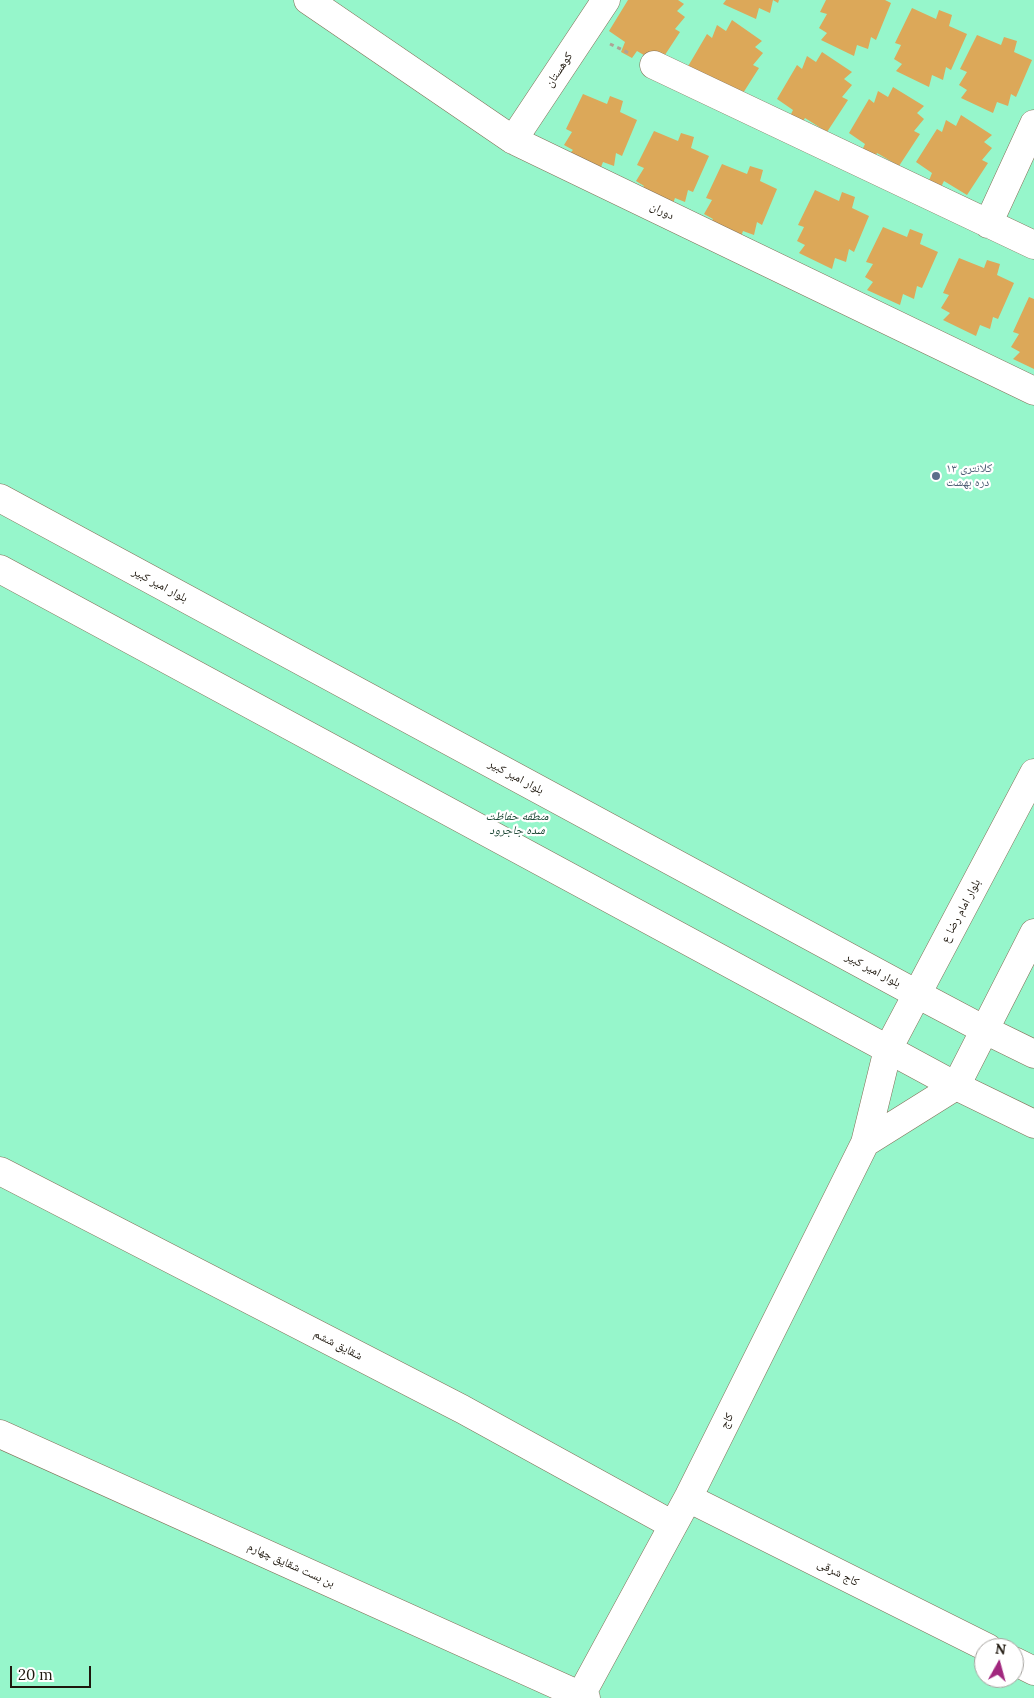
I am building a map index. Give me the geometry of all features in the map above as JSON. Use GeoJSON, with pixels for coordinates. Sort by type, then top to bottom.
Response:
{"type":"FeatureCollection","features":[{"type":"Feature","properties":{"kind":"street","name":"دوران"},"geometry":{"type":"LineString","coordinates":[[308,0],[513,140],[1034,391]]}},
{"type":"Feature","properties":{"kind":"street","name":"کوهستان"},"geometry":{"type":"LineString","coordinates":[[513,140],[606,0]]}},
{"type":"Feature","properties":{"kind":"street"},"geometry":{"type":"LineString","coordinates":[[654,65],[1034,245]]}},
{"type":"Feature","properties":{"kind":"street"},"geometry":{"type":"LineString","coordinates":[[988,224],[1034,124]]}},
{"type":"Feature","properties":{"kind":"street","name":"بلوار امیر کبیر"},"geometry":{"type":"LineString","coordinates":[[0,498],[917,994],[1034,1054]]}},
{"type":"Feature","properties":{"kind":"street"},"geometry":{"type":"LineString","coordinates":[[0,569],[956,1086],[1034,1124]]}},
{"type":"Feature","properties":{"kind":"street","name":"بلوار امام رضا ع"},"geometry":{"type":"LineString","coordinates":[[888,1049],[1034,772]]}},
{"type":"Feature","properties":{"kind":"street"},"geometry":{"type":"LineString","coordinates":[[866,1143],[956,1086],[1034,933]]}},
{"type":"Feature","properties":{"kind":"street","name":"کاج"},"geometry":{"type":"LineString","coordinates":[[584,1697],[688,1498],[866,1143],[888,1049]]}},
{"type":"Feature","properties":{"kind":"street","name":"شقایق ششم"},"geometry":{"type":"LineString","coordinates":[[0,1171],[462,1409],[673,1525]]}},
{"type":"Feature","properties":{"kind":"street","name":"بن بست شقایق چهارم"},"geometry":{"type":"LineString","coordinates":[[0,1434],[584,1697]]}},
{"type":"Feature","properties":{"kind":"street","name":"کاج شرقی"},"geometry":{"type":"LineString","coordinates":[[688,1498],[974,1641]]}},
{"type":"Feature","properties":{"kind":"path"},"geometry":{"type":"LineString","coordinates":[[584,32],[654,65]]}},
{"type":"Feature","properties":{"kind":"green space","name":"منطقه حفاظت شده جاجرود"},"geometry":{"type":"Polygon","coordinates":[[[0,0],[1034,0],[1034,1698],[0,1698],[0,0]]]}},
{"type":"Feature","properties":{"kind":"building"},"geometry":{"type":"Polygon","coordinates":[[[628,0],[678,0],[684,4],[677,11],[685,17],[675,29],[680,32],[659,64],[637,51],[632,58],[621,52],[625,42],[609,31],[628,0]]]}},
{"type":"Feature","properties":{"kind":"building"},"geometry":{"type":"Polygon","coordinates":[[[726,0],[773,0],[770,13],[759,8],[756,19],[723,4],[726,0]]]}},
{"type":"Feature","properties":{"kind":"building"},"geometry":{"type":"Polygon","coordinates":[[[826,0],[885,0],[891,3],[876,40],[871,37],[868,49],[857,45],[854,56],[821,40],[827,33],[819,28],[827,14],[820,12],[826,0]]]}},
{"type":"Feature","properties":{"kind":"building"},"geometry":{"type":"Polygon","coordinates":[[[912,8],[936,19],[939,10],[952,15],[949,26],[967,34],[951,70],[946,67],[943,80],[932,75],[929,87],[896,71],[902,64],[894,59],[901,45],[895,43],[912,8]]]}},
{"type":"Feature","properties":{"kind":"building"},"geometry":{"type":"Polygon","coordinates":[[[732,20],[762,41],[755,47],[763,53],[753,65],[759,68],[738,101],[687,68],[707,34],[712,38],[717,25],[726,31],[732,20]]]}},
{"type":"Feature","properties":{"kind":"building"},"geometry":{"type":"Polygon","coordinates":[[[977,35],[1001,45],[1004,37],[1017,41],[1014,52],[1032,60],[1016,97],[1011,94],[1008,106],[997,102],[993,113],[961,98],[967,90],[959,85],[967,72],[960,69],[977,35]]]}},
{"type":"Feature","properties":{"kind":"building"},"geometry":{"type":"Polygon","coordinates":[[[822,52],[852,72],[844,79],[852,85],[842,97],[848,100],[827,132],[805,118],[800,126],[788,120],[793,110],[777,99],[797,65],[802,69],[807,56],[816,62],[822,52]]]}},
{"type":"Feature","properties":{"kind":"building"},"geometry":{"type":"Polygon","coordinates":[[[893,87],[924,106],[917,113],[924,119],[914,131],[920,134],[899,166],[877,153],[872,161],[860,154],[865,144],[849,133],[869,99],[874,103],[878,91],[888,97],[893,87]]]}},
{"type":"Feature","properties":{"kind":"building"},"geometry":{"type":"Polygon","coordinates":[[[583,94],[607,104],[610,96],[623,101],[620,112],[637,120],[622,156],[616,153],[614,166],[603,162],[599,172],[566,157],[573,150],[564,145],[572,132],[566,129],[583,94]]]}},
{"type":"Feature","properties":{"kind":"building"},"geometry":{"type":"Polygon","coordinates":[[[961,115],[992,135],[984,142],[992,148],[982,160],[988,163],[967,195],[944,181],[940,189],[928,183],[932,173],[916,162],[937,129],[942,132],[946,120],[956,126],[961,115]]]}},
{"type":"Feature","properties":{"kind":"building"},"geometry":{"type":"Polygon","coordinates":[[[654,131],[678,141],[681,133],[694,137],[691,148],[709,156],[693,192],[688,190],[685,202],[675,198],[671,209],[638,193],[644,186],[636,181],[644,168],[637,165],[654,131]]]}},
{"type":"Feature","properties":{"kind":"building"},"geometry":{"type":"Polygon","coordinates":[[[722,164],[747,174],[750,166],[763,170],[760,181],[777,189],[762,225],[757,222],[754,235],[743,231],[739,242],[707,226],[713,219],[704,214],[712,200],[706,198],[722,164]]]}},
{"type":"Feature","properties":{"kind":"building"},"geometry":{"type":"Polygon","coordinates":[[[815,190],[839,201],[842,192],[855,197],[852,208],[869,216],[854,252],[849,249],[846,262],[835,258],[832,269],[799,253],[805,245],[797,241],[804,227],[798,225],[815,190]]]}},
{"type":"Feature","properties":{"kind":"building"},"geometry":{"type":"Polygon","coordinates":[[[883,227],[907,237],[910,229],[923,234],[920,244],[938,252],[922,288],[917,286],[914,299],[903,294],[900,305],[867,290],[873,282],[865,277],[873,264],[866,262],[883,227]]]}},
{"type":"Feature","properties":{"kind":"building"},"geometry":{"type":"Polygon","coordinates":[[[959,258],[984,268],[987,260],[1000,264],[997,275],[1014,283],[998,319],[993,317],[990,329],[980,325],[976,336],[943,320],[950,313],[941,308],[949,295],[943,293],[959,258]]]}},
{"type":"Feature","properties":{"kind":"building"},"geometry":{"type":"Polygon","coordinates":[[[1029,297],[1034,299],[1034,369],[1013,359],[1020,352],[1011,347],[1019,334],[1013,332],[1029,297]]]}},
{"type":"Feature","properties":{"kind":"place","name":"کلانتری ۱۳ دره بهشت"},"geometry":{"type":"Point","coordinates":[936,476]}}]}
